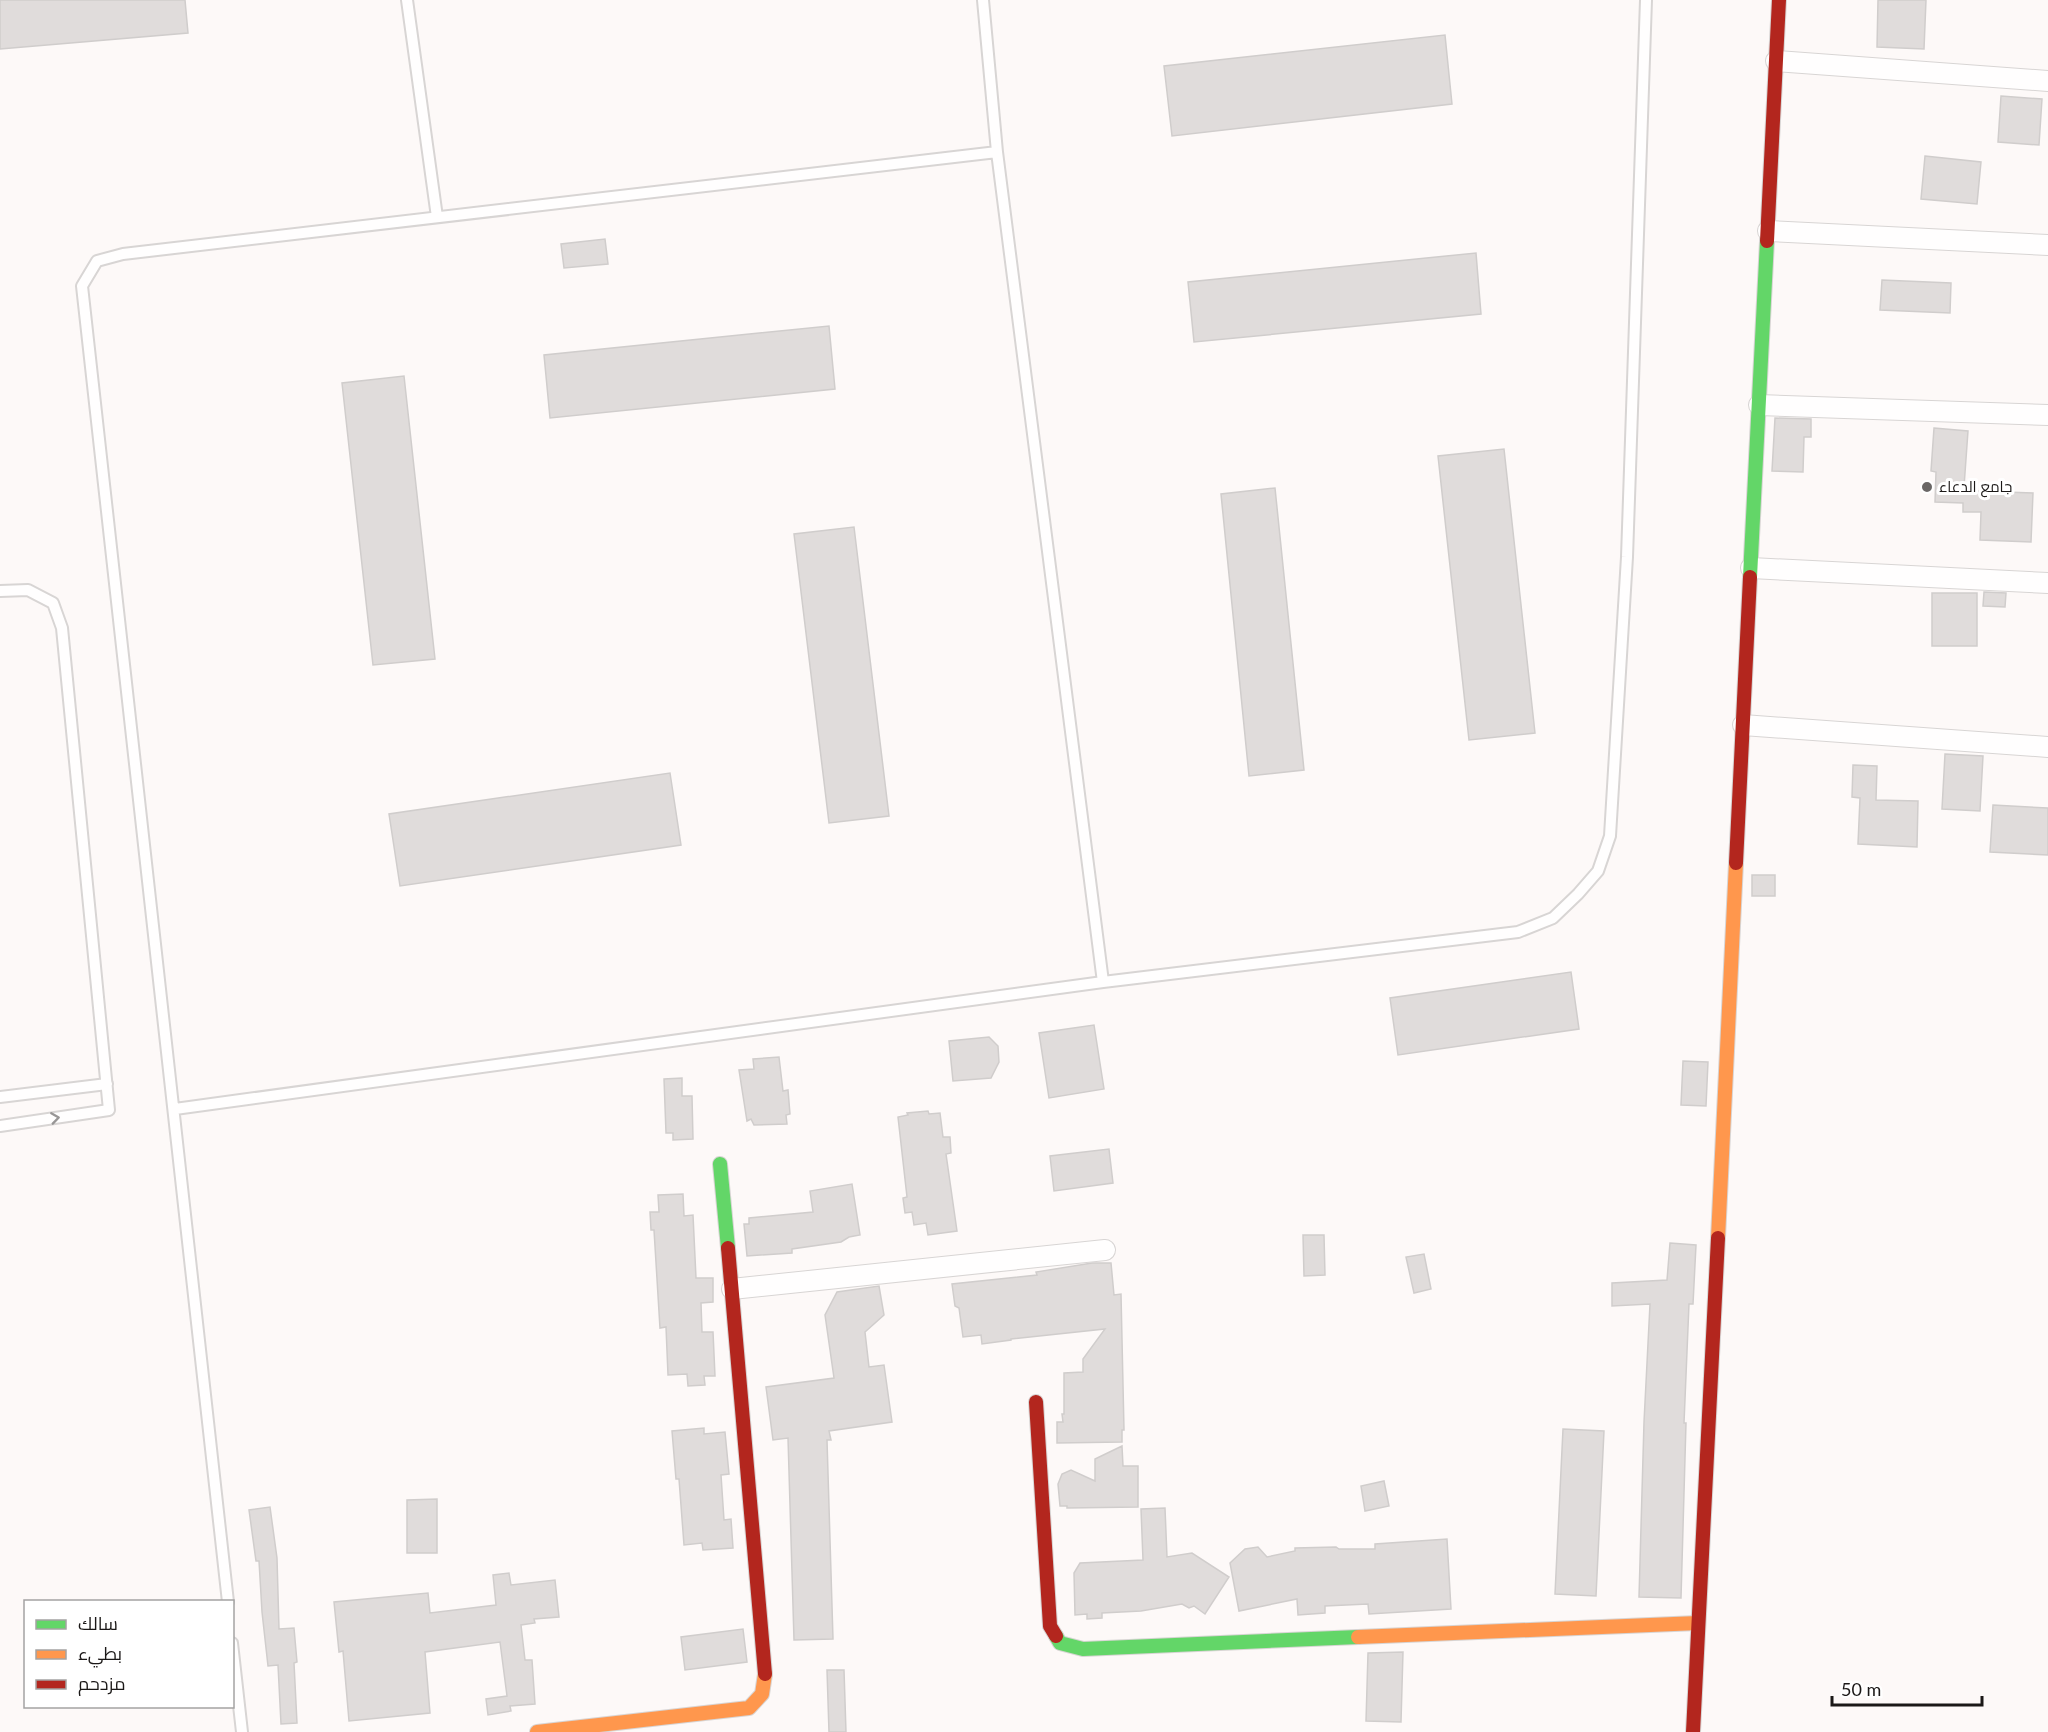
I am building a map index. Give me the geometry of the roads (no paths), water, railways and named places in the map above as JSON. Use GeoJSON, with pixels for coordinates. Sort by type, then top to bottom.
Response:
{"type":"FeatureCollection","features":[{"type":"Feature","properties":{"kind":"street"},"geometry":{"type":"LineString","coordinates":[[1693,1732],[1779,0]]}},
{"type":"Feature","properties":{"kind":"street"},"geometry":{"type":"LineString","coordinates":[[1776,61],[2048,81]]}},
{"type":"Feature","properties":{"kind":"street"},"geometry":{"type":"LineString","coordinates":[[1768,231],[2048,245]]}},
{"type":"Feature","properties":{"kind":"street"},"geometry":{"type":"LineString","coordinates":[[1759,405],[2048,415]]}},
{"type":"Feature","properties":{"kind":"street"},"geometry":{"type":"LineString","coordinates":[[1751,568],[2048,583],[2048,576]]}},
{"type":"Feature","properties":{"kind":"street"},"geometry":{"type":"LineString","coordinates":[[1743,725],[2048,747]]}},
{"type":"Feature","properties":{"kind":"street"},"geometry":{"type":"LineString","coordinates":[[537,1732],[749,1708],[762,1694],[766,1669],[720,1164]]}},
{"type":"Feature","properties":{"kind":"street"},"geometry":{"type":"LineString","coordinates":[[732,1289],[1105,1250]]}},
{"type":"Feature","properties":{"kind":"street"},"geometry":{"type":"LineString","coordinates":[[1036,1402],[1050,1626],[1059,1643],[1083,1650],[1698,1623]]}},
{"type":"Feature","properties":{"kind":"lane"},"geometry":{"type":"LineString","coordinates":[[407,0],[437,217]]}},
{"type":"Feature","properties":{"kind":"lane"},"geometry":{"type":"LineString","coordinates":[[983,0],[997,152],[1102,982]]}},
{"type":"Feature","properties":{"kind":"lane"},"geometry":{"type":"LineString","coordinates":[[175,1109],[1102,982],[1518,932],[1553,918],[1598,871],[1610,836],[1627,568],[1646,0]]}},
{"type":"Feature","properties":{"kind":"lane"},"geometry":{"type":"LineString","coordinates":[[228,1600],[82,286],[97,261],[123,254],[997,152]]}},
{"type":"Feature","properties":{"kind":"lane"},"geometry":{"type":"LineString","coordinates":[[0,591],[28,590],[53,603],[62,628],[109,1110],[0,1126]]}},
{"type":"Feature","properties":{"kind":"lane"},"geometry":{"type":"LineString","coordinates":[[0,1097],[107,1084]]}},
{"type":"Feature","properties":{"kind":"lane"},"geometry":{"type":"LineString","coordinates":[[234,1661],[242,1732]]}},
{"type":"Feature","properties":{"kind":"place","name":"جامع الدعاء"},"geometry":{"type":"Point","coordinates":[1927,487]}}]}
